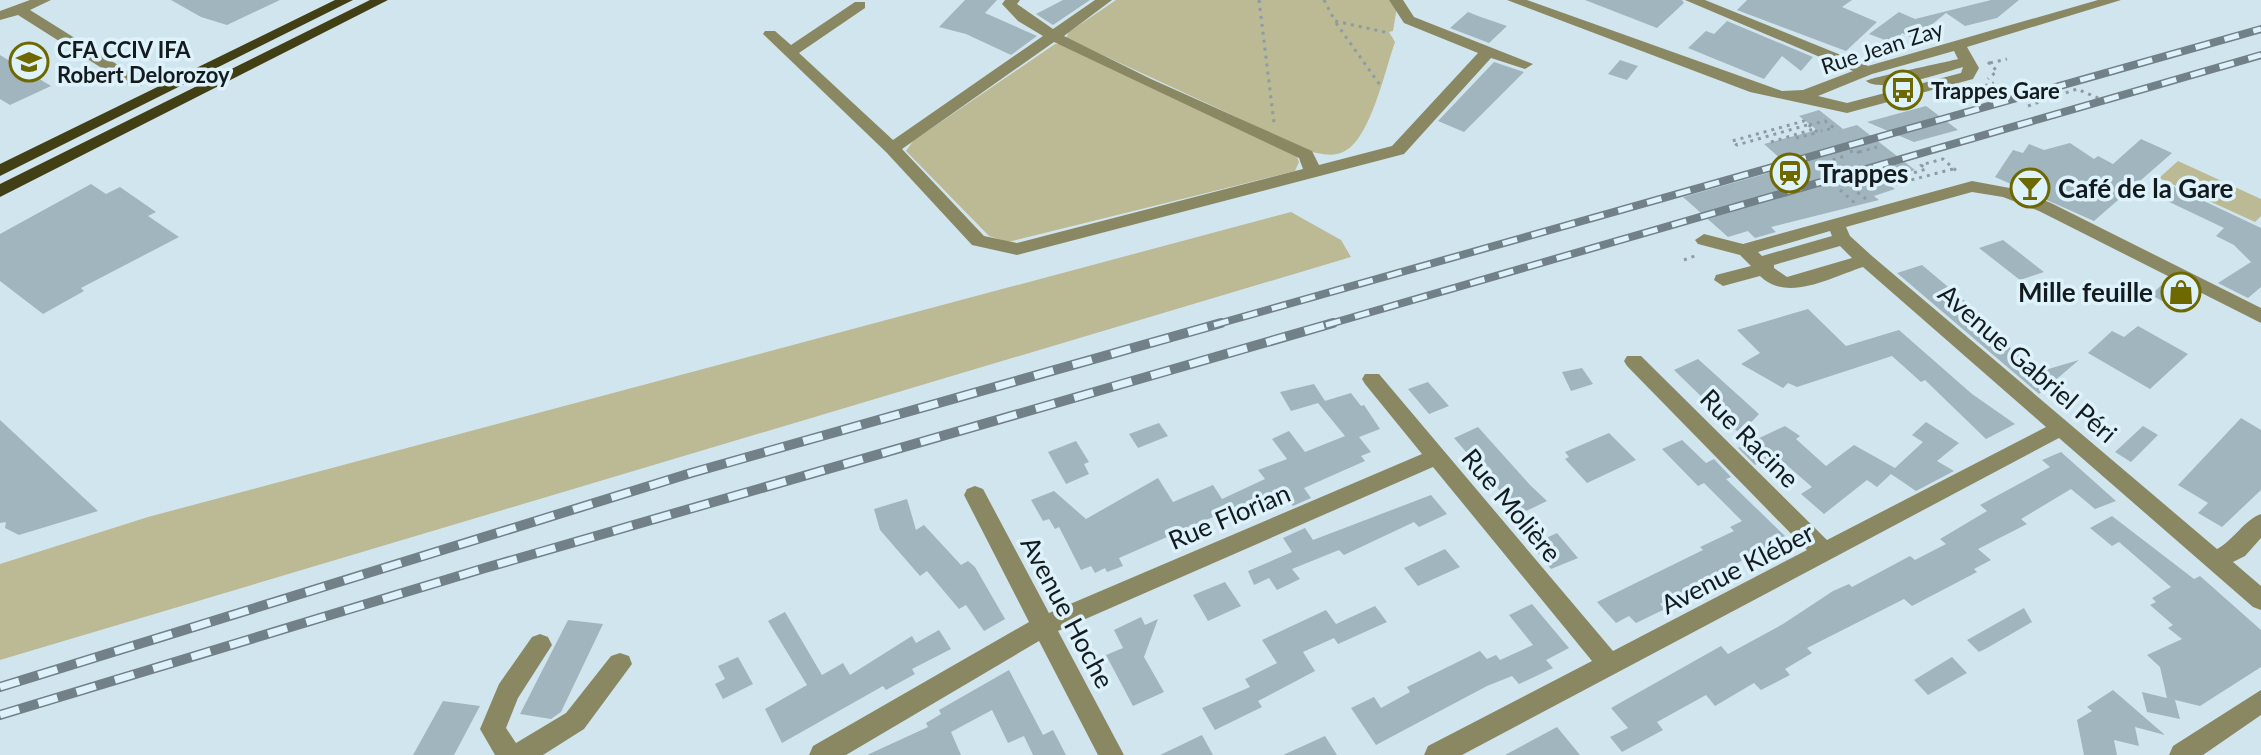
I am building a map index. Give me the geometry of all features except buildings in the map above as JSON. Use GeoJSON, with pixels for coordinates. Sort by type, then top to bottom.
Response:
{"type":"FeatureCollection","features":[{"type":"Feature","properties":{"kind":"main road"},"geometry":{"type":"LineString","coordinates":[[0,171],[346,0]]}},
{"type":"Feature","properties":{"kind":"main road"},"geometry":{"type":"LineString","coordinates":[[0,191],[381,0]]}},
{"type":"Feature","properties":{"kind":"main road"},"geometry":{"type":"LineString","coordinates":[[0,177],[26,164],[38,152]]}},
{"type":"Feature","properties":{"kind":"street"},"geometry":{"type":"LineString","coordinates":[[0,16],[44,0]]}},
{"type":"Feature","properties":{"kind":"street"},"geometry":{"type":"LineString","coordinates":[[1013,0],[1009,4],[1012,12],[1052,37],[1306,155],[1313,172]]}},
{"type":"Feature","properties":{"kind":"street"},"geometry":{"type":"LineString","coordinates":[[892,148],[1105,0]]}},
{"type":"Feature","properties":{"kind":"street"},"geometry":{"type":"LineString","coordinates":[[1396,0],[1409,20],[1525,64]]}},
{"type":"Feature","properties":{"kind":"street"},"geometry":{"type":"LineString","coordinates":[[1692,0],[1871,76]]}},
{"type":"Feature","properties":{"kind":"street","name":"Rue Jean Zay"},"geometry":{"type":"LineString","coordinates":[[1801,96],[1871,76],[1904,78],[1962,52],[2114,0]]}},
{"type":"Feature","properties":{"kind":"street"},"geometry":{"type":"LineString","coordinates":[[1519,1],[1756,89],[1847,108],[1969,74],[1962,52]]}},
{"type":"Feature","properties":{"kind":"street"},"geometry":{"type":"LineString","coordinates":[[789,53],[860,5]]}},
{"type":"Feature","properties":{"kind":"street"},"geometry":{"type":"LineString","coordinates":[[19,9],[136,83]]}},
{"type":"Feature","properties":{"kind":"street"},"geometry":{"type":"LineString","coordinates":[[770,34],[892,148],[978,241],[1017,249],[1398,150],[1488,52]]}},
{"type":"Feature","properties":{"kind":"street"},"geometry":{"type":"LineString","coordinates":[[1819,101],[1871,76]]}},
{"type":"Feature","properties":{"kind":"street"},"geometry":{"type":"LineString","coordinates":[[1769,274],[1765,261],[1927,198],[1972,186],[2008,193],[2074,222],[2261,316]]}},
{"type":"Feature","properties":{"kind":"street"},"geometry":{"type":"LineString","coordinates":[[1748,251],[1750,247],[1839,232]]}},
{"type":"Feature","properties":{"kind":"street","name":"Avenue Gabriel Péri"},"geometry":{"type":"LineString","coordinates":[[1839,232],[1866,260],[2215,561],[2256,592]]}},
{"type":"Feature","properties":{"kind":"street"},"geometry":{"type":"LineString","coordinates":[[1704,240],[1748,251],[1769,274],[1786,284],[1866,260]]}},
{"type":"Feature","properties":{"kind":"street"},"geometry":{"type":"LineString","coordinates":[[1728,285],[1769,274]]}},
{"type":"Feature","properties":{"kind":"street","name":"Rue Racine"},"geometry":{"type":"LineString","coordinates":[[1634,361],[1826,554]]}},
{"type":"Feature","properties":{"kind":"street","name":"Rue Molière"},"geometry":{"type":"LineString","coordinates":[[1372,379],[1610,665]]}},
{"type":"Feature","properties":{"kind":"street","name":"Avenue Kléber"},"geometry":{"type":"LineString","coordinates":[[1437,755],[1826,554],[2061,428]]}},
{"type":"Feature","properties":{"kind":"street","name":"Rue Florian"},"geometry":{"type":"LineString","coordinates":[[822,755],[1044,626],[1435,457]]}},
{"type":"Feature","properties":{"kind":"street","name":"Avenue Hoche"},"geometry":{"type":"LineString","coordinates":[[975,495],[1111,755]]}},
{"type":"Feature","properties":{"kind":"street"},"geometry":{"type":"LineString","coordinates":[[2215,561],[2237,549],[2261,523]]}},
{"type":"Feature","properties":{"kind":"street"},"geometry":{"type":"LineString","coordinates":[[509,755],[493,729],[508,692],[540,645]]}},
{"type":"Feature","properties":{"kind":"street"},"geometry":{"type":"LineString","coordinates":[[520,755],[575,721],[620,664]]}},
{"type":"Feature","properties":{"kind":"street"},"geometry":{"type":"LineString","coordinates":[[2182,755],[2261,701]]}},
{"type":"Feature","properties":{"kind":"path"},"geometry":{"type":"LineString","coordinates":[[1259,0],[1276,141]]}},
{"type":"Feature","properties":{"kind":"path"},"geometry":{"type":"LineString","coordinates":[[1324,0],[1380,85]]}},
{"type":"Feature","properties":{"kind":"path"},"geometry":{"type":"LineString","coordinates":[[1335,21],[1389,33]]}},
{"type":"Feature","properties":{"kind":"path"},"geometry":{"type":"LineString","coordinates":[[1990,64],[2007,59]]}},
{"type":"Feature","properties":{"kind":"path"},"geometry":{"type":"LineString","coordinates":[[2028,106],[2077,89],[2105,101]]}},
{"type":"Feature","properties":{"kind":"path"},"geometry":{"type":"LineString","coordinates":[[1796,138],[1834,128],[1825,121],[1808,125],[1737,145],[1732,141],[1804,121],[1808,125],[1818,132]]}},
{"type":"Feature","properties":{"kind":"path"},"geometry":{"type":"LineString","coordinates":[[1771,142],[1818,132]]}},
{"type":"Feature","properties":{"kind":"path"},"geometry":{"type":"LineString","coordinates":[[1855,153],[1877,147]]}},
{"type":"Feature","properties":{"kind":"path"},"geometry":{"type":"LineString","coordinates":[[1825,162],[1845,156]]}},
{"type":"Feature","properties":{"kind":"path"},"geometry":{"type":"LineString","coordinates":[[1953,169],[1892,185],[1888,181],[1926,169],[1921,165],[1943,159],[1972,186]]}},
{"type":"Feature","properties":{"kind":"path"},"geometry":{"type":"LineString","coordinates":[[1869,203],[1853,189],[1881,178]]}},
{"type":"Feature","properties":{"kind":"path"},"geometry":{"type":"LineString","coordinates":[[1840,190],[1853,202]]}},
{"type":"Feature","properties":{"kind":"shaded area"},"geometry":{"type":"Polygon","coordinates":[[[1116,0],[1392,0],[1397,7],[1393,31],[1389,32],[1395,42],[1369,120],[1361,134],[1343,152],[1324,154],[1312,152],[1066,38],[1069,32],[1116,0]]]}},
{"type":"Feature","properties":{"kind":"shaded area"},"geometry":{"type":"Polygon","coordinates":[[[1055,44],[1063,44],[1295,151],[1299,162],[1295,171],[1008,242],[989,236],[906,151],[913,141],[1055,44]]]}},
{"type":"Feature","properties":{"kind":"shaded area"},"geometry":{"type":"Polygon","coordinates":[[[2178,161],[2261,199],[2261,216],[2255,222],[2159,178],[2178,161]]]}},
{"type":"Feature","properties":{"kind":"shaded area"},"geometry":{"type":"Polygon","coordinates":[[[1291,212],[1341,240],[1351,257],[0,660],[0,564],[148,517],[1291,212]]]}},
{"type":"Feature","properties":{"kind":"railway"},"geometry":{"type":"LineString","coordinates":[[1214,325],[2261,29]]}},
{"type":"Feature","properties":{"kind":"railway"},"geometry":{"type":"LineString","coordinates":[[1326,325],[2261,55]]}},
{"type":"Feature","properties":{"kind":"railway"},"geometry":{"type":"LineString","coordinates":[[0,687],[691,473],[1221,323]]}},
{"type":"Feature","properties":{"kind":"railway"},"geometry":{"type":"LineString","coordinates":[[0,715],[485,568],[1333,323]]}},
{"type":"Feature","properties":{"kind":"place","name":"CFA CCIV IFA Robert Delorozoy"},"geometry":{"type":"Point","coordinates":[29,62]}},
{"type":"Feature","properties":{"kind":"place","name":"Trappes Gare"},"geometry":{"type":"Point","coordinates":[1903,90]}},
{"type":"Feature","properties":{"kind":"place","name":"Trappes"},"geometry":{"type":"Point","coordinates":[1790,173]}},
{"type":"Feature","properties":{"kind":"place","name":"Café de la Gare"},"geometry":{"type":"Point","coordinates":[2030,188]}},
{"type":"Feature","properties":{"kind":"place","name":"Mille feuille"},"geometry":{"type":"Point","coordinates":[2181,292]}}]}
